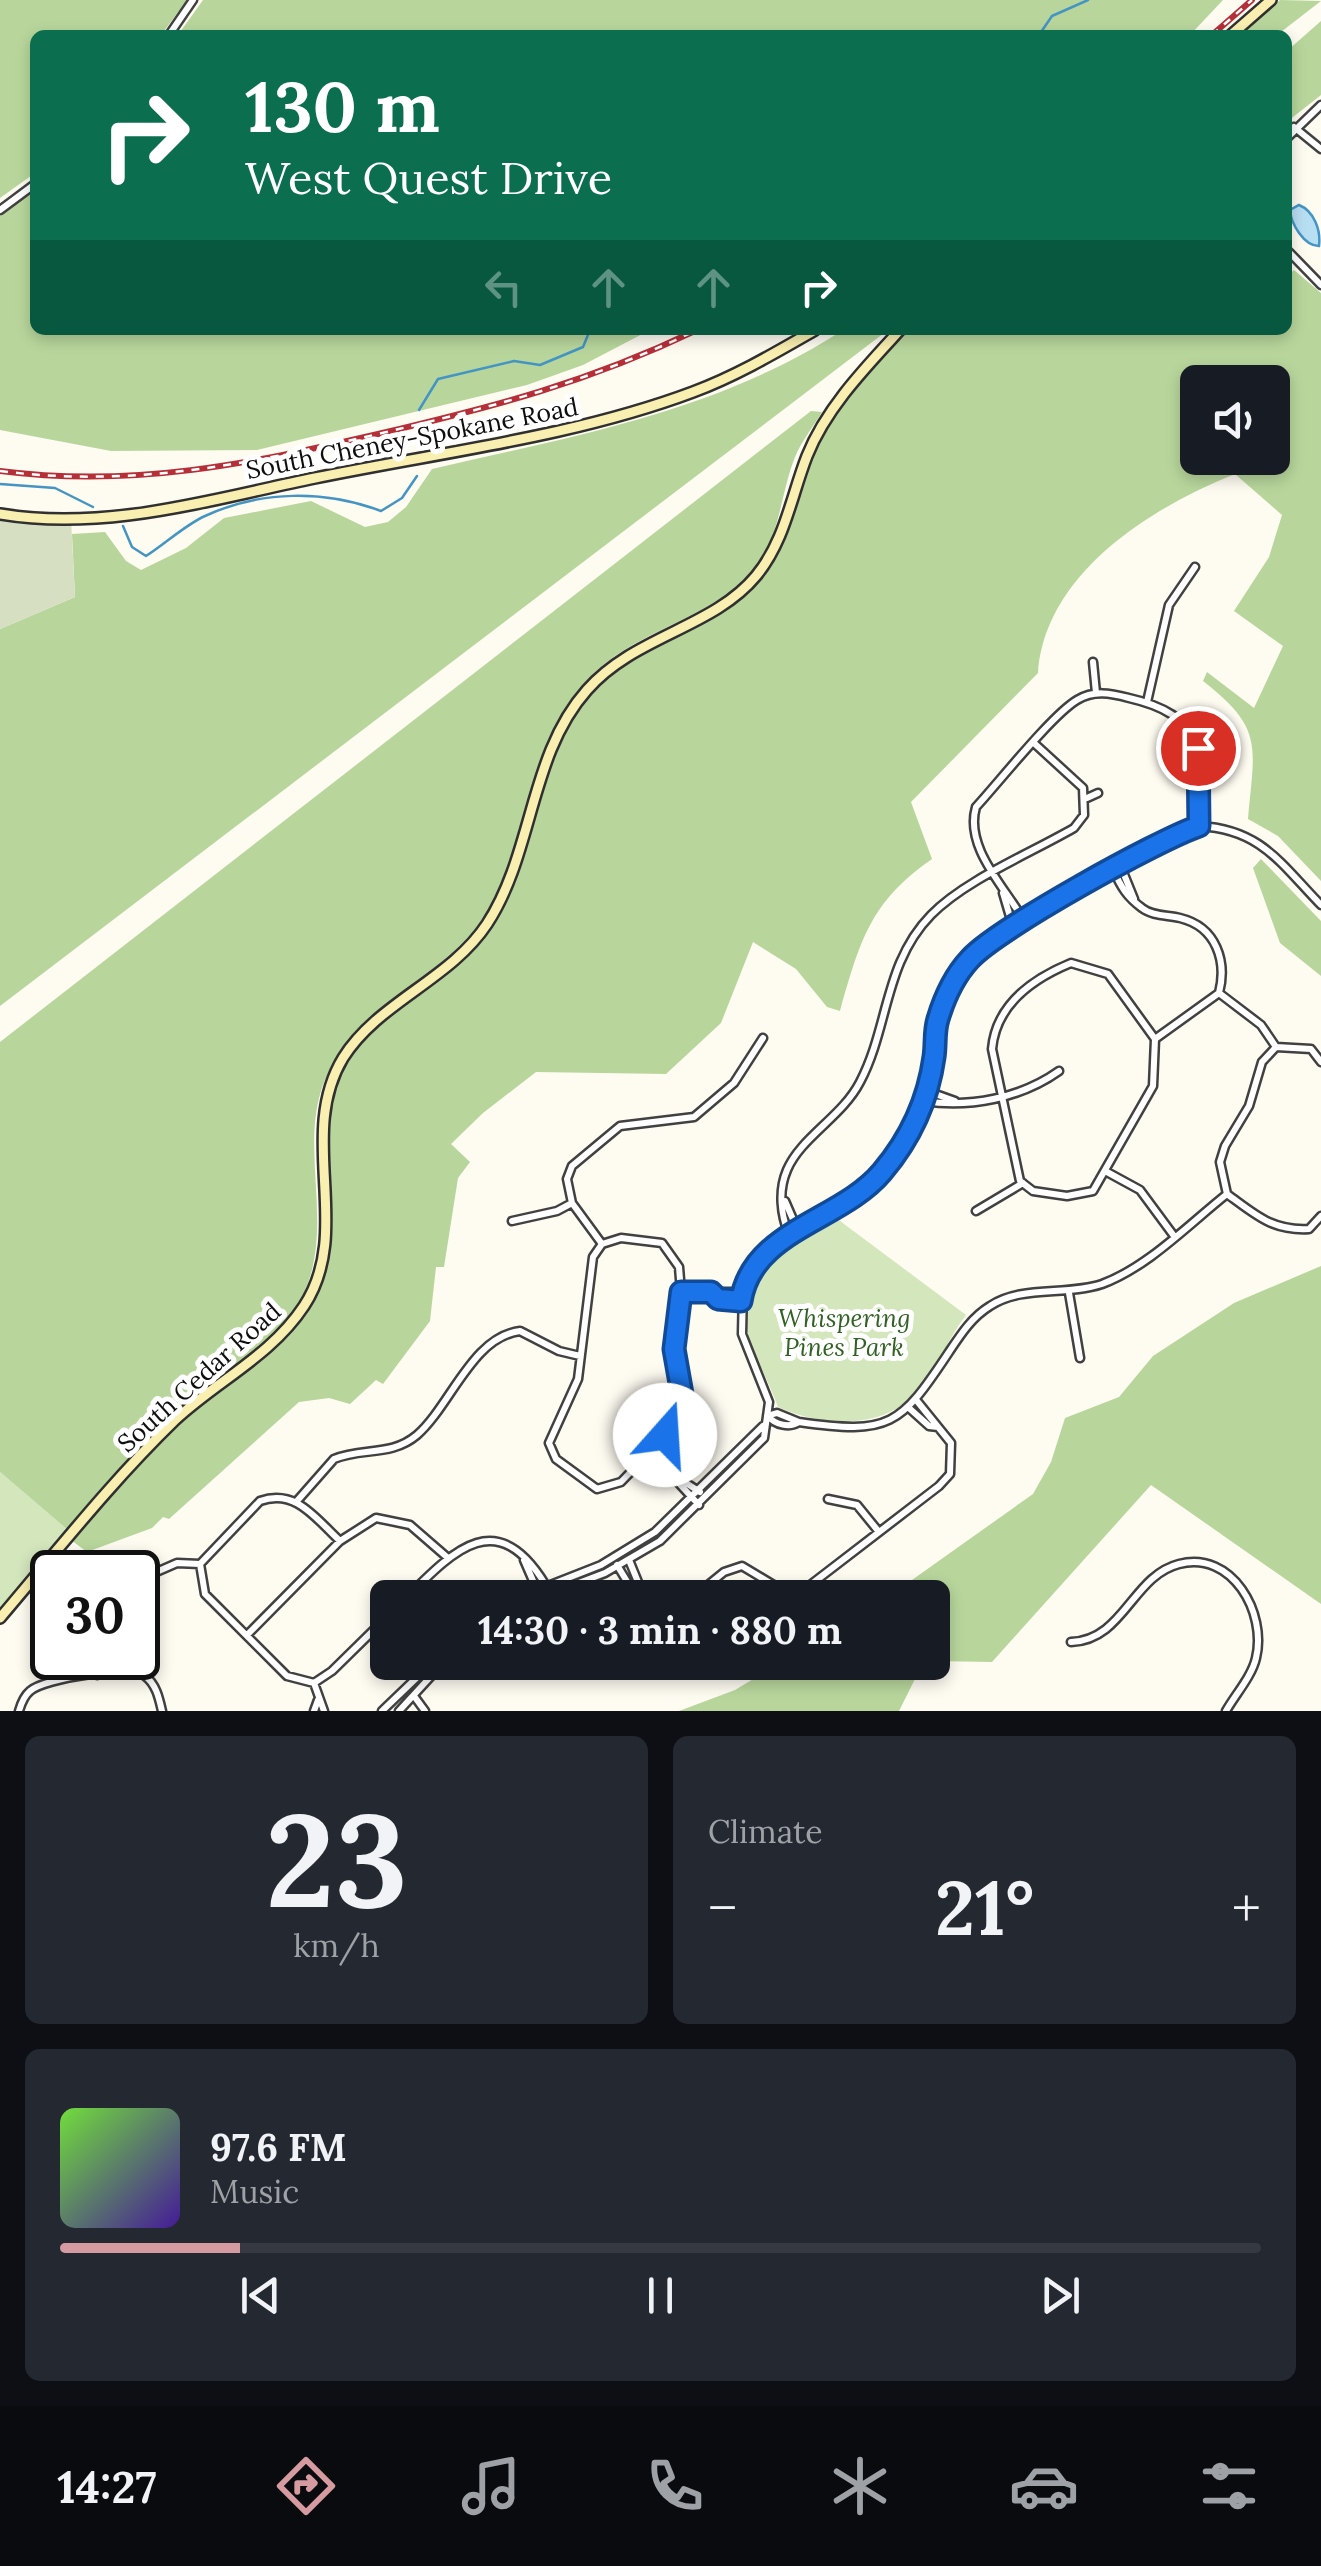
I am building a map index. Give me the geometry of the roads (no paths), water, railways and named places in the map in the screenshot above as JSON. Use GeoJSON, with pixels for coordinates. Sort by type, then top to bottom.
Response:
{"type":"FeatureCollection","features":[{"type":"Feature","properties":{"kind":"street"},"geometry":{"type":"LineString","coordinates":[[172,30],[193,0]]}},
{"type":"Feature","properties":{"kind":"street"},"geometry":{"type":"LineString","coordinates":[[1236,30],[1271,0]]}},
{"type":"Feature","properties":{"kind":"street"},"geometry":{"type":"LineString","coordinates":[[1292,130],[1321,104]]}},
{"type":"Feature","properties":{"kind":"street"},"geometry":{"type":"LineString","coordinates":[[1294,127],[1321,149]]}},
{"type":"Feature","properties":{"kind":"street"},"geometry":{"type":"LineString","coordinates":[[0,210],[30,188]]}},
{"type":"Feature","properties":{"kind":"street"},"geometry":{"type":"LineString","coordinates":[[1292,256],[1321,285]]}},
{"type":"Feature","properties":{"kind":"street","name":"South Cheney-Spokane Road"},"geometry":{"type":"LineString","coordinates":[[0,514],[46,520],[137,514],[596,422],[727,379],[806,335]]}},
{"type":"Feature","properties":{"kind":"street","name":"South Cedar Road"},"geometry":{"type":"LineString","coordinates":[[0,1618],[144,1452],[180,1416],[258,1357],[296,1316],[319,1270],[325,1241],[321,1118],[344,1057],[362,1034],[465,952],[486,924],[506,889],[563,724],[585,692],[617,660],[730,601],[754,579],[776,547],[818,433],[896,335]]}},
{"type":"Feature","properties":{"kind":"street"},"geometry":{"type":"LineString","coordinates":[[1147,702],[1171,600],[1195,567]]}},
{"type":"Feature","properties":{"kind":"street"},"geometry":{"type":"LineString","coordinates":[[1093,662],[1096,692]]}},
{"type":"Feature","properties":{"kind":"street"},"geometry":{"type":"LineString","coordinates":[[1014,927],[1003,892],[973,833],[976,807],[1075,701],[1096,692],[1163,706],[1180,718],[1198,748],[1199,826]]}},
{"type":"Feature","properties":{"kind":"street"},"geometry":{"type":"LineString","coordinates":[[788,1235],[780,1210],[788,1167],[841,1111],[859,1085],[872,1056],[886,995],[913,938],[944,903],[1074,828],[1084,815],[1083,788],[1035,744]]}},
{"type":"Feature","properties":{"kind":"street"},"geometry":{"type":"LineString","coordinates":[[1086,798],[1098,794]]}},
{"type":"Feature","properties":{"kind":"street"},"geometry":{"type":"LineString","coordinates":[[616,1562],[695,1502],[756,1450],[764,1438],[764,1384],[742,1334],[743,1292],[764,1254],[788,1235],[849,1202],[878,1177],[902,1147],[927,1091],[936,1023],[949,991],[970,958],[1024,921],[1199,826],[1228,828],[1259,841],[1321,905]]}},
{"type":"Feature","properties":{"kind":"street"},"geometry":{"type":"LineString","coordinates":[[1117,868],[1143,909],[1185,919],[1220,950],[1226,968],[1220,994],[1155,1039]]}},
{"type":"Feature","properties":{"kind":"street"},"geometry":{"type":"LineString","coordinates":[[1003,892],[1024,921]]}},
{"type":"Feature","properties":{"kind":"street"},"geometry":{"type":"LineString","coordinates":[[1071,963],[1108,974],[1155,1039],[1153,1086],[1093,1191],[1080,1196],[1034,1191],[1024,1183],[1000,1097],[992,1049],[1000,1016],[1009,1002],[1071,963]]}},
{"type":"Feature","properties":{"kind":"street"},"geometry":{"type":"LineString","coordinates":[[1220,994],[1261,1026],[1276,1047]]}},
{"type":"Feature","properties":{"kind":"street"},"geometry":{"type":"LineString","coordinates":[[602,1244],[572,1203],[567,1179],[586,1152],[620,1126],[634,1121],[681,1122],[694,1117],[734,1083],[763,1038]]}},
{"type":"Feature","properties":{"kind":"street"},"geometry":{"type":"LineString","coordinates":[[1276,1047],[1311,1049],[1321,1062]]}},
{"type":"Feature","properties":{"kind":"street"},"geometry":{"type":"LineString","coordinates":[[1276,1047],[1262,1062],[1250,1106],[1225,1146],[1220,1162],[1227,1194],[1268,1225],[1286,1230],[1309,1229],[1321,1216]]}},
{"type":"Feature","properties":{"kind":"street"},"geometry":{"type":"LineString","coordinates":[[924,1101],[1000,1097],[1029,1090],[1059,1071]]}},
{"type":"Feature","properties":{"kind":"street"},"geometry":{"type":"LineString","coordinates":[[927,1091],[955,1102]]}},
{"type":"Feature","properties":{"kind":"street"},"geometry":{"type":"LineString","coordinates":[[1107,1172],[1140,1190],[1174,1236]]}},
{"type":"Feature","properties":{"kind":"street"},"geometry":{"type":"LineString","coordinates":[[976,1211],[1024,1183]]}},
{"type":"Feature","properties":{"kind":"street"},"geometry":{"type":"LineString","coordinates":[[767,1416],[794,1416],[800,1422],[854,1430],[892,1419],[917,1401],[967,1326],[988,1306],[1008,1296],[1069,1293],[1104,1283],[1227,1194]]}},
{"type":"Feature","properties":{"kind":"street"},"geometry":{"type":"LineString","coordinates":[[784,1200],[798,1231]]}},
{"type":"Feature","properties":{"kind":"street"},"geometry":{"type":"LineString","coordinates":[[512,1221],[558,1211],[572,1203]]}},
{"type":"Feature","properties":{"kind":"street"},"geometry":{"type":"LineString","coordinates":[[621,1238],[662,1242],[674,1254],[681,1292],[674,1349],[683,1400],[680,1418],[621,1482],[597,1489],[583,1483],[556,1458],[549,1443],[578,1379],[592,1257],[602,1244],[621,1238]]}},
{"type":"Feature","properties":{"kind":"street"},"geometry":{"type":"LineString","coordinates":[[681,1292],[743,1292]]}},
{"type":"Feature","properties":{"kind":"street"},"geometry":{"type":"LineString","coordinates":[[711,1292],[718,1299],[741,1301]]}},
{"type":"Feature","properties":{"kind":"street"},"geometry":{"type":"LineString","coordinates":[[1069,1293],[1080,1358]]}},
{"type":"Feature","properties":{"kind":"street"},"geometry":{"type":"LineString","coordinates":[[297,1500],[334,1460],[378,1454],[412,1440],[493,1338],[520,1330],[559,1351],[580,1356]]}},
{"type":"Feature","properties":{"kind":"street"},"geometry":{"type":"LineString","coordinates":[[817,1580],[950,1474],[951,1444],[917,1401]]}},
{"type":"Feature","properties":{"kind":"street"},"geometry":{"type":"LineString","coordinates":[[909,1408],[929,1426],[938,1427]]}},
{"type":"Feature","properties":{"kind":"street"},"geometry":{"type":"LineString","coordinates":[[650,1452],[672,1474],[703,1495]]}},
{"type":"Feature","properties":{"kind":"street"},"geometry":{"type":"LineString","coordinates":[[672,1474],[674,1482],[695,1502]]}},
{"type":"Feature","properties":{"kind":"street"},"geometry":{"type":"LineString","coordinates":[[160,1570],[176,1563],[200,1564],[260,1501],[283,1496],[297,1500],[340,1541]]}},
{"type":"Feature","properties":{"kind":"street"},"geometry":{"type":"LineString","coordinates":[[828,1499],[857,1506],[879,1532]]}},
{"type":"Feature","properties":{"kind":"street"},"geometry":{"type":"LineString","coordinates":[[572,1580],[629,1560],[660,1540],[695,1502]]}},
{"type":"Feature","properties":{"kind":"street"},"geometry":{"type":"LineString","coordinates":[[247,1636],[360,1525],[392,1518],[422,1533],[448,1558]]}},
{"type":"Feature","properties":{"kind":"street"},"geometry":{"type":"LineString","coordinates":[[425,1580],[464,1544],[482,1541],[498,1542],[532,1563],[538,1580]]}},
{"type":"Feature","properties":{"kind":"street"},"geometry":{"type":"LineString","coordinates":[[626,1552],[637,1580]]}},
{"type":"Feature","properties":{"kind":"street"},"geometry":{"type":"LineString","coordinates":[[616,1562],[627,1580]]}},
{"type":"Feature","properties":{"kind":"street"},"geometry":{"type":"LineString","coordinates":[[200,1564],[205,1594],[288,1676],[314,1683],[370,1634]]}},
{"type":"Feature","properties":{"kind":"street"},"geometry":{"type":"LineString","coordinates":[[1071,1642],[1106,1632],[1159,1573],[1174,1565],[1210,1565],[1228,1576],[1254,1604],[1260,1633],[1256,1662],[1226,1711]]}},
{"type":"Feature","properties":{"kind":"street"},"geometry":{"type":"LineString","coordinates":[[714,1580],[742,1566],[756,1570],[768,1580]]}},
{"type":"Feature","properties":{"kind":"street"},"geometry":{"type":"LineString","coordinates":[[20,1711],[30,1690],[44,1682],[59,1680]]}},
{"type":"Feature","properties":{"kind":"street"},"geometry":{"type":"LineString","coordinates":[[149,1680],[157,1691],[162,1711]]}},
{"type":"Feature","properties":{"kind":"street"},"geometry":{"type":"LineString","coordinates":[[382,1711],[417,1680]]}},
{"type":"Feature","properties":{"kind":"street"},"geometry":{"type":"LineString","coordinates":[[398,1711],[409,1708],[429,1680]]}},
{"type":"Feature","properties":{"kind":"street"},"geometry":{"type":"LineString","coordinates":[[314,1683],[324,1711]]}},
{"type":"Feature","properties":{"kind":"street"},"geometry":{"type":"LineString","coordinates":[[408,1691],[425,1711]]}},
{"type":"Feature","properties":{"kind":"street"},"geometry":{"type":"LineString","coordinates":[[400,1698],[409,1708]]}},
{"type":"Feature","properties":{"kind":"street"},"geometry":{"type":"LineString","coordinates":[[314,1711],[318,1700]]}},
{"type":"Feature","properties":{"kind":"water"},"geometry":{"type":"Polygon","coordinates":[[[1299,205],[1309,212],[1319,234],[1319,246],[1303,238],[1292,218],[1292,209],[1299,205]]]}},
{"type":"Feature","properties":{"kind":"waterway"},"geometry":{"type":"LineString","coordinates":[[1042,30],[1052,16],[1088,0]]}},
{"type":"Feature","properties":{"kind":"waterway"},"geometry":{"type":"LineString","coordinates":[[419,410],[438,379],[514,361],[540,365],[583,347],[588,335]]}},
{"type":"Feature","properties":{"kind":"waterway"},"geometry":{"type":"LineString","coordinates":[[423,432],[424,445]]}},
{"type":"Feature","properties":{"kind":"waterway"},"geometry":{"type":"LineString","coordinates":[[123,526],[132,547],[146,556],[198,520],[226,507],[271,497],[315,496],[381,511],[402,498],[417,476]]}},
{"type":"Feature","properties":{"kind":"waterway"},"geometry":{"type":"LineString","coordinates":[[0,484],[55,488],[93,507]]}},
{"type":"Feature","properties":{"kind":"railway"},"geometry":{"type":"LineString","coordinates":[[1218,30],[1252,0]]}},
{"type":"Feature","properties":{"kind":"railway"},"geometry":{"type":"LineString","coordinates":[[0,471],[49,476],[144,475],[283,455],[502,403],[617,365],[686,335]]}},
{"type":"Feature","properties":{"kind":"park label","name":"Whispering Pines Park"},"geometry":{"type":"Point","coordinates":[844,1332]}}]}
